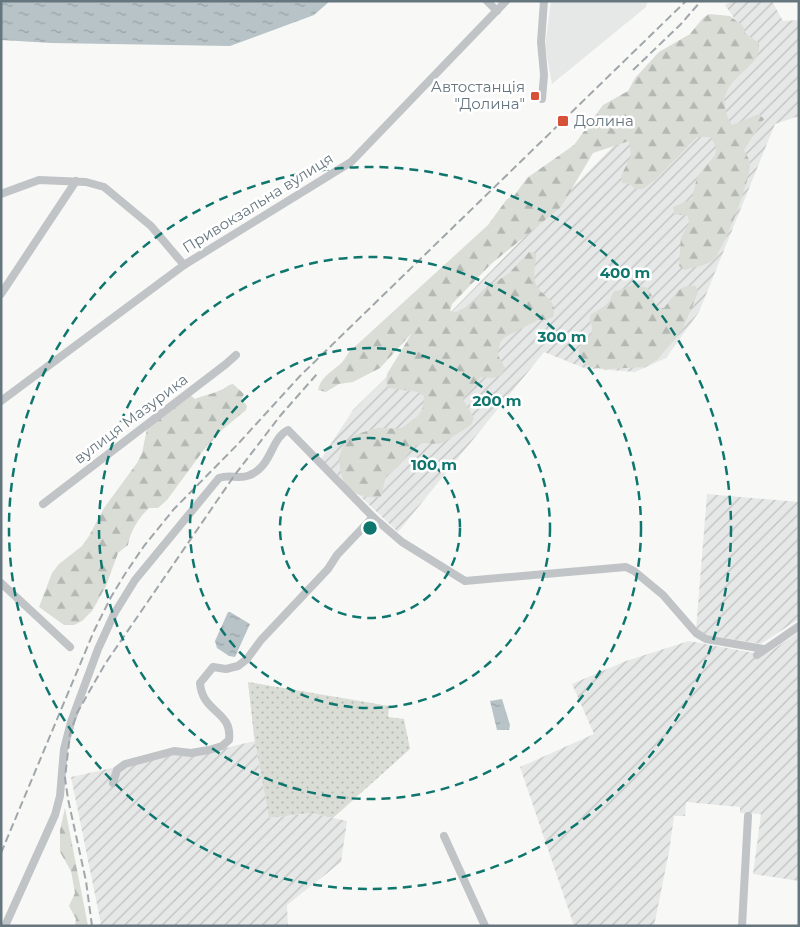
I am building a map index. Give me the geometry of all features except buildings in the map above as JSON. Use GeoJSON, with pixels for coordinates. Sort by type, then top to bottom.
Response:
{"type":"FeatureCollection","features":[{"type":"Feature","properties":{"kind":"street"},"geometry":{"type":"LineString","coordinates":[[487,1],[497,10]]}},
{"type":"Feature","properties":{"kind":"street","name":"Привокзальна вулиця"},"geometry":{"type":"LineString","coordinates":[[1,401],[184,265],[351,162],[506,1]]}},
{"type":"Feature","properties":{"kind":"street"},"geometry":{"type":"LineString","coordinates":[[542,99],[544,75],[541,42],[544,1]]}},
{"type":"Feature","properties":{"kind":"street"},"geometry":{"type":"LineString","coordinates":[[1,194],[39,180],[86,182],[104,187],[151,226],[184,265]]}},
{"type":"Feature","properties":{"kind":"street"},"geometry":{"type":"LineString","coordinates":[[1,294],[76,181]]}},
{"type":"Feature","properties":{"kind":"street","name":"вулиця Мазурика"},"geometry":{"type":"LineString","coordinates":[[43,504],[236,355]]}},
{"type":"Feature","properties":{"kind":"street"},"geometry":{"type":"LineString","coordinates":[[5,926],[55,815],[60,796],[64,749],[71,722],[98,649],[114,614],[135,580],[219,478],[226,475],[242,477],[251,475],[268,459],[282,433],[288,430],[373,516],[402,542],[466,581],[626,568],[634,571],[663,595],[696,633],[706,639],[764,649]]}},
{"type":"Feature","properties":{"kind":"street"},"geometry":{"type":"LineString","coordinates":[[113,782],[117,770],[125,764],[174,751],[191,753],[209,750],[222,746],[229,740],[230,730],[226,721],[210,706],[200,693],[200,683],[213,667],[226,669],[238,666],[247,659],[261,640],[328,569],[337,555],[373,516]]}},
{"type":"Feature","properties":{"kind":"street"},"geometry":{"type":"LineString","coordinates":[[1,583],[70,647]]}},
{"type":"Feature","properties":{"kind":"street"},"geometry":{"type":"LineString","coordinates":[[757,655],[799,626]]}},
{"type":"Feature","properties":{"kind":"street"},"geometry":{"type":"LineString","coordinates":[[742,926],[748,816]]}},
{"type":"Feature","properties":{"kind":"street"},"geometry":{"type":"LineString","coordinates":[[444,836],[485,926]]}},
{"type":"Feature","properties":{"kind":"shaded area"},"geometry":{"type":"Polygon","coordinates":[[[551,1],[648,1],[646,7],[552,84],[545,46],[551,1]]]}},
{"type":"Feature","properties":{"kind":"shaded area"},"geometry":{"type":"Polygon","coordinates":[[[732,1],[772,1],[783,21],[799,20],[799,116],[775,124],[699,312],[666,358],[635,372],[584,368],[544,352],[398,532],[321,459],[353,410],[736,21],[725,5],[732,1]]]}},
{"type":"Feature","properties":{"kind":"shaded area"},"geometry":{"type":"Polygon","coordinates":[[[707,494],[799,502],[799,619],[761,644],[708,635],[696,630],[707,494]]]}},
{"type":"Feature","properties":{"kind":"shaded area"},"geometry":{"type":"Polygon","coordinates":[[[799,632],[799,881],[753,874],[761,814],[740,813],[740,807],[686,802],[685,816],[674,816],[669,852],[654,926],[574,926],[520,767],[594,734],[572,684],[626,661],[689,641],[765,655],[799,632]]]}},
{"type":"Feature","properties":{"kind":"shaded area"},"geometry":{"type":"Polygon","coordinates":[[[255,741],[269,818],[311,813],[347,821],[341,862],[287,905],[288,926],[95,926],[101,924],[71,777],[176,754],[191,756],[255,741]]]}},
{"type":"Feature","properties":{"kind":"green space"},"geometry":{"type":"Polygon","coordinates":[[[709,14],[730,16],[743,26],[745,33],[759,43],[756,58],[727,91],[725,107],[729,121],[732,125],[759,114],[764,119],[744,150],[750,164],[746,184],[730,229],[714,259],[704,265],[685,270],[679,266],[681,237],[689,223],[688,216],[674,214],[673,207],[692,199],[697,177],[715,155],[716,148],[711,137],[697,137],[656,179],[643,189],[635,189],[630,184],[622,183],[621,176],[631,156],[629,141],[593,153],[561,207],[491,264],[452,304],[450,311],[456,312],[470,305],[484,290],[509,273],[529,252],[536,253],[535,281],[540,291],[553,305],[553,317],[546,320],[538,320],[505,337],[500,342],[498,355],[505,368],[503,372],[496,377],[481,377],[463,399],[474,418],[471,425],[439,444],[424,443],[417,445],[398,467],[386,476],[381,497],[363,496],[346,488],[342,476],[340,456],[342,448],[347,441],[365,431],[378,428],[401,428],[418,416],[421,411],[424,396],[418,392],[388,388],[386,381],[387,374],[412,333],[380,368],[353,382],[339,384],[326,392],[318,390],[324,378],[342,362],[349,352],[488,225],[507,199],[514,196],[527,178],[574,145],[603,105],[628,91],[635,78],[659,52],[690,34],[703,18],[709,14]]]}},
{"type":"Feature","properties":{"kind":"green space"},"geometry":{"type":"Polygon","coordinates":[[[634,284],[648,288],[657,307],[664,308],[682,288],[691,285],[696,286],[698,293],[682,330],[658,359],[645,367],[606,369],[591,367],[584,363],[578,350],[592,333],[590,315],[608,304],[614,291],[634,284]]]}},
{"type":"Feature","properties":{"kind":"green space"},"geometry":{"type":"Polygon","coordinates":[[[233,384],[244,394],[242,399],[247,406],[246,410],[223,429],[203,451],[167,500],[158,508],[149,508],[142,516],[133,530],[128,545],[118,553],[106,586],[92,611],[82,621],[74,625],[64,625],[39,607],[52,573],[59,564],[82,546],[104,508],[137,463],[142,453],[147,429],[188,393],[195,399],[233,384]]]}},
{"type":"Feature","properties":{"kind":"green space"},"geometry":{"type":"Polygon","coordinates":[[[248,682],[389,706],[388,717],[404,719],[410,749],[333,818],[311,813],[269,818],[254,736],[248,682]]]}},
{"type":"Feature","properties":{"kind":"green space"},"geometry":{"type":"Polygon","coordinates":[[[65,808],[88,926],[75,926],[76,919],[69,906],[75,893],[71,871],[60,852],[60,830],[65,808]]]}},
{"type":"Feature","properties":{"kind":"water"},"geometry":{"type":"Polygon","coordinates":[[[1,1],[330,1],[314,15],[230,46],[51,43],[1,40],[1,1]]]}},
{"type":"Feature","properties":{"kind":"water"},"geometry":{"type":"Polygon","coordinates":[[[228,612],[250,624],[235,657],[229,656],[217,648],[215,641],[228,612]]]}},
{"type":"Feature","properties":{"kind":"water"},"geometry":{"type":"Polygon","coordinates":[[[502,699],[510,725],[509,730],[497,730],[490,701],[502,699]]]}},
{"type":"Feature","properties":{"kind":"railway"},"geometry":{"type":"LineString","coordinates":[[1,853],[94,631],[111,597],[144,546],[174,509],[237,445],[300,376],[686,1]]}},
{"type":"Feature","properties":{"kind":"railway"},"geometry":{"type":"LineString","coordinates":[[633,70],[680,25],[701,1]]}},
{"type":"Feature","properties":{"kind":"railway"},"geometry":{"type":"LineString","coordinates":[[92,926],[86,881],[65,778],[70,734],[77,713],[105,664],[234,476],[280,416],[317,374]]}},
{"type":"Feature","properties":{"kind":"place","name":"Автостанція \"Долина\""},"geometry":{"type":"Point","coordinates":[535,96]}},
{"type":"Feature","properties":{"kind":"place","name":"Долина"},"geometry":{"type":"Point","coordinates":[563,121]}}]}
